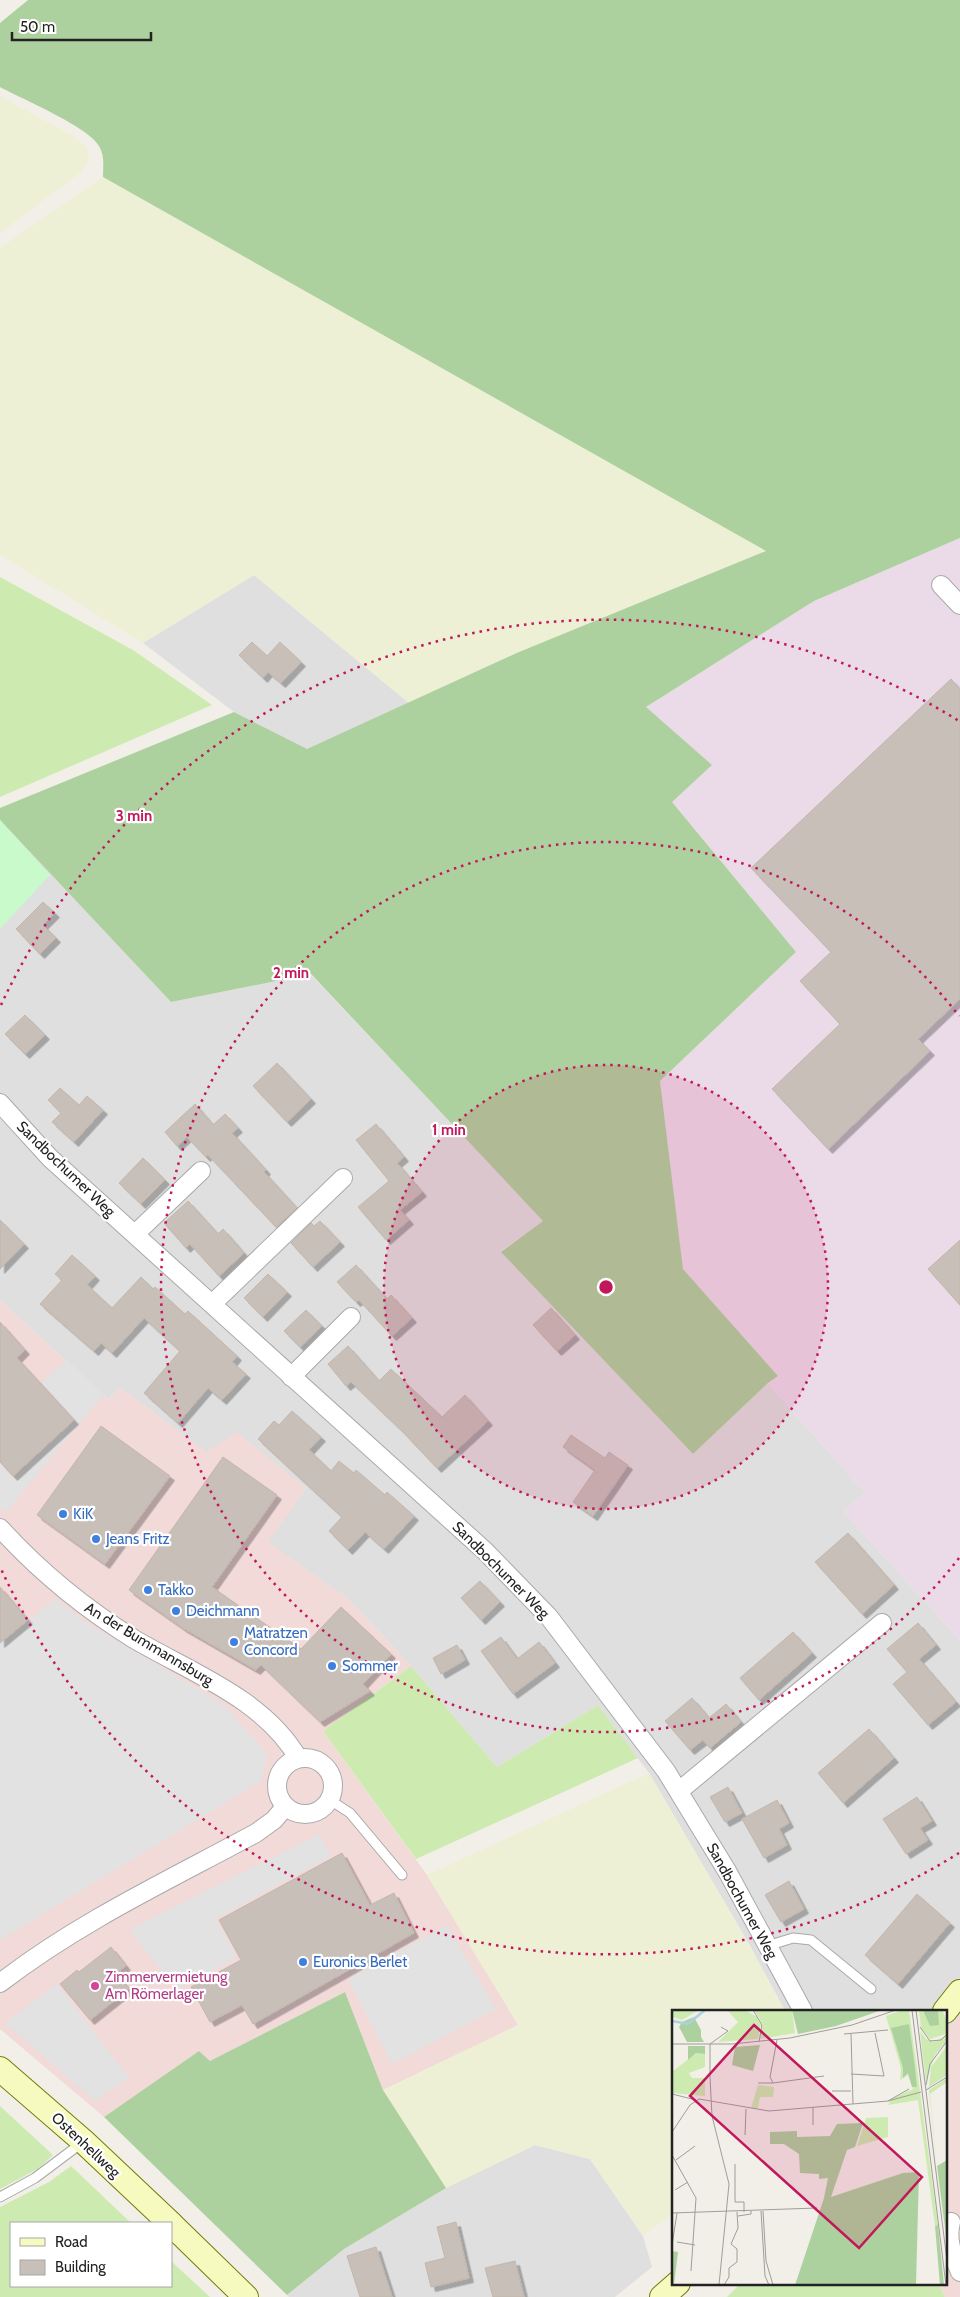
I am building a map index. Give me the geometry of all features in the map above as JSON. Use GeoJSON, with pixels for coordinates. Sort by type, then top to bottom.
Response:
{"type":"FeatureCollection","features":[{"type":"Feature","properties":{"kind":"main road"},"geometry":{"type":"LineString","coordinates":[[946,2010],[960,1992]]}},
{"type":"Feature","properties":{"kind":"main road","name":"Ostenhellweg"},"geometry":{"type":"LineString","coordinates":[[0,2069],[83,2142],[169,2222]]}},
{"type":"Feature","properties":{"kind":"main road","name":"Ostenhellweg"},"geometry":{"type":"LineString","coordinates":[[172,2225],[246,2297]]}},
{"type":"Feature","properties":{"kind":"main road"},"geometry":{"type":"LineString","coordinates":[[662,2297],[677,2284]]}},
{"type":"Feature","properties":{"kind":"street"},"geometry":{"type":"LineString","coordinates":[[941,586],[960,605]]}},
{"type":"Feature","properties":{"kind":"street","name":"Sandbochumer Weg"},"geometry":{"type":"LineString","coordinates":[[0,1103],[50,1158],[485,1551],[535,1600],[633,1726],[680,1791],[802,2010]]}},
{"type":"Feature","properties":{"kind":"street"},"geometry":{"type":"LineString","coordinates":[[135,1234],[201,1171]]}},
{"type":"Feature","properties":{"kind":"street"},"geometry":{"type":"LineString","coordinates":[[212,1304],[343,1178]]}},
{"type":"Feature","properties":{"kind":"street"},"geometry":{"type":"LineString","coordinates":[[291,1377],[351,1317]]}},
{"type":"Feature","properties":{"kind":"street","name":"An der Bummannsburg"},"geometry":{"type":"LineString","coordinates":[[0,1528],[30,1561],[80,1602],[135,1639],[230,1693],[268,1721],[286,1740],[298,1758]]}},
{"type":"Feature","properties":{"kind":"street"},"geometry":{"type":"LineString","coordinates":[[680,1791],[882,1623]]}},
{"type":"Feature","properties":{"kind":"street"},"geometry":{"type":"LineString","coordinates":[[298,1758],[310,1758],[320,1762],[328,1769],[333,1779],[334,1790],[330,1800],[319,1811],[304,1815],[294,1813],[286,1807],[279,1796],[277,1784],[280,1772],[288,1763],[298,1758]]}},
{"type":"Feature","properties":{"kind":"street"},"geometry":{"type":"LineString","coordinates":[[0,1983],[82,1927],[128,1900],[256,1833],[274,1820],[286,1807]]}},
{"type":"Feature","properties":{"kind":"street"},"geometry":{"type":"LineString","coordinates":[[952,2222],[948,2233],[949,2243],[960,2272]]}},
{"type":"Feature","properties":{"kind":"lane"},"geometry":{"type":"LineString","coordinates":[[330,1800],[350,1813],[402,1875]]}},
{"type":"Feature","properties":{"kind":"lane"},"geometry":{"type":"LineString","coordinates":[[767,1946],[793,1938],[811,1940],[871,1989]]}},
{"type":"Feature","properties":{"kind":"lane"},"geometry":{"type":"LineString","coordinates":[[0,2196],[36,2178],[83,2142]]}},
{"type":"Feature","properties":{"kind":"shaded area"},"geometry":{"type":"Polygon","coordinates":[[[960,538],[960,1640],[844,1512],[865,1493],[768,1383],[778,1376],[683,1269],[660,1081],[796,952],[672,802],[646,707],[814,601],[960,538]]]}},
{"type":"Feature","properties":{"kind":"shaded area"},"geometry":{"type":"Polygon","coordinates":[[[254,575],[409,703],[306,750],[234,712],[143,643],[254,575]]]}},
{"type":"Feature","properties":{"kind":"shaded area"},"geometry":{"type":"Polygon","coordinates":[[[0,820],[171,1002],[310,974],[544,1221],[501,1251],[693,1454],[768,1383],[865,1493],[844,1512],[960,1640],[960,2014],[948,2029],[948,2010],[784,2010],[749,1944],[649,1773],[598,1705],[497,1767],[411,1666],[347,1598],[267,1542],[306,1488],[207,1453],[121,1388],[108,1400],[0,1300],[0,820]]]}},
{"type":"Feature","properties":{"kind":"shaded area"},"geometry":{"type":"Polygon","coordinates":[[[0,1300],[108,1400],[121,1388],[207,1452],[237,1432],[306,1488],[268,1542],[347,1598],[411,1666],[323,1731],[427,1875],[519,2025],[383,2090],[345,1992],[210,2061],[199,2051],[104,2117],[0,2029],[0,1300]]]}},
{"type":"Feature","properties":{"kind":"shaded area"},"geometry":{"type":"Polygon","coordinates":[[[67,1359],[103,1395],[6,1512],[0,1506],[0,1464],[13,1477],[75,1420],[41,1383],[67,1359]]]}},
{"type":"Feature","properties":{"kind":"shaded area"},"geometry":{"type":"Polygon","coordinates":[[[55,1599],[85,1622],[224,1705],[267,1754],[261,1781],[0,1940],[0,1643],[55,1599]]]}},
{"type":"Feature","properties":{"kind":"shaded area"},"geometry":{"type":"Polygon","coordinates":[[[319,1834],[331,1856],[215,1919],[237,1958],[176,1989],[129,1930],[319,1834]]]}},
{"type":"Feature","properties":{"kind":"shaded area"},"geometry":{"type":"Polygon","coordinates":[[[447,1925],[496,2009],[392,2064],[348,1979],[447,1925]]]}},
{"type":"Feature","properties":{"kind":"shaded area"},"geometry":{"type":"Polygon","coordinates":[[[57,1984],[129,2078],[95,2101],[5,2023],[57,1984]]]}},
{"type":"Feature","properties":{"kind":"shaded area"},"geometry":{"type":"Polygon","coordinates":[[[960,2014],[960,2297],[945,2297],[938,2284],[948,2284],[948,2029],[960,2014]]]}},
{"type":"Feature","properties":{"kind":"shaded area"},"geometry":{"type":"Polygon","coordinates":[[[535,2145],[590,2159],[643,2236],[652,2267],[615,2297],[289,2297],[287,2295],[344,2249],[445,2188],[535,2145]]]}},
{"type":"Feature","properties":{"kind":"green space"},"geometry":{"type":"Polygon","coordinates":[[[28,0],[960,0],[960,538],[814,601],[646,707],[712,765],[672,802],[796,952],[660,1081],[683,1269],[778,1376],[768,1383],[693,1454],[501,1252],[543,1221],[311,974],[171,1002],[0,820],[0,808],[234,712],[307,749],[519,652],[766,551],[103,177],[102,154],[99,146],[93,139],[69,122],[0,87],[0,23],[28,0]]]}},
{"type":"Feature","properties":{"kind":"green space"},"geometry":{"type":"Polygon","coordinates":[[[0,96],[73,136],[87,148],[89,160],[81,172],[0,233],[0,96]]]}},
{"type":"Feature","properties":{"kind":"green space"},"geometry":{"type":"Polygon","coordinates":[[[103,177],[767,551],[519,652],[409,703],[254,575],[143,643],[0,555],[0,248],[103,177]]]}},
{"type":"Feature","properties":{"kind":"green space"},"geometry":{"type":"Polygon","coordinates":[[[0,577],[133,650],[212,705],[0,797],[0,577]]]}},
{"type":"Feature","properties":{"kind":"green space"},"geometry":{"type":"Polygon","coordinates":[[[0,820],[50,875],[0,929],[0,820]]]}},
{"type":"Feature","properties":{"kind":"green space"},"geometry":{"type":"Polygon","coordinates":[[[411,1666],[497,1767],[598,1705],[638,1758],[416,1859],[323,1731],[411,1666]]]}},
{"type":"Feature","properties":{"kind":"green space"},"geometry":{"type":"Polygon","coordinates":[[[649,1773],[749,1944],[784,2010],[672,2010],[672,2214],[643,2236],[590,2159],[535,2145],[446,2188],[383,2090],[518,2025],[427,1875],[649,1773]]]}},
{"type":"Feature","properties":{"kind":"green space"},"geometry":{"type":"Polygon","coordinates":[[[345,1992],[383,2090],[446,2188],[344,2249],[287,2295],[104,2117],[199,2051],[210,2061],[345,1992]]]}},
{"type":"Feature","properties":{"kind":"green space"},"geometry":{"type":"Polygon","coordinates":[[[0,2106],[53,2155],[38,2169],[0,2189],[0,2106]]]}},
{"type":"Feature","properties":{"kind":"green space"},"geometry":{"type":"Polygon","coordinates":[[[71,2166],[130,2222],[10,2222],[10,2287],[172,2287],[172,2262],[210,2297],[0,2297],[0,2207],[49,2182],[71,2166]]]}},
{"type":"Feature","properties":{"kind":"green space"},"geometry":{"type":"Polygon","coordinates":[[[740,2284],[938,2284],[945,2297],[727,2297],[740,2284]]]}},
{"type":"Feature","properties":{"kind":"building"},"geometry":{"type":"Polygon","coordinates":[[[252,642],[267,656],[280,642],[301,662],[281,683],[268,672],[263,678],[239,655],[252,642]]]}},
{"type":"Feature","properties":{"kind":"building"},"geometry":{"type":"Polygon","coordinates":[[[951,679],[960,689],[960,999],[918,1039],[930,1051],[828,1149],[772,1089],[840,1024],[800,981],[831,952],[751,868],[951,679]]]}},
{"type":"Feature","properties":{"kind":"building"},"geometry":{"type":"Polygon","coordinates":[[[43,902],[55,913],[43,925],[56,938],[40,954],[16,929],[43,902]]]}},
{"type":"Feature","properties":{"kind":"building"},"geometry":{"type":"Polygon","coordinates":[[[25,1015],[45,1035],[25,1054],[5,1034],[25,1015]]]}},
{"type":"Feature","properties":{"kind":"building"},"geometry":{"type":"Polygon","coordinates":[[[277,1063],[311,1099],[287,1122],[253,1086],[277,1063]]]}},
{"type":"Feature","properties":{"kind":"building"},"geometry":{"type":"Polygon","coordinates":[[[60,1088],[79,1105],[87,1096],[103,1110],[74,1142],[52,1122],[61,1113],[48,1100],[60,1088]]]}},
{"type":"Feature","properties":{"kind":"building"},"geometry":{"type":"Polygon","coordinates":[[[195,1104],[213,1125],[225,1114],[238,1128],[232,1133],[297,1208],[276,1227],[208,1155],[206,1157],[187,1137],[177,1146],[165,1132],[195,1104]]]}},
{"type":"Feature","properties":{"kind":"building"},"geometry":{"type":"Polygon","coordinates":[[[376,1124],[404,1157],[397,1163],[422,1192],[400,1210],[409,1220],[386,1240],[358,1207],[389,1181],[356,1140],[376,1124]]]}},
{"type":"Feature","properties":{"kind":"building"},"geometry":{"type":"Polygon","coordinates":[[[143,1158],[165,1180],[141,1204],[119,1183],[143,1158]]]}},
{"type":"Feature","properties":{"kind":"building"},"geometry":{"type":"Polygon","coordinates":[[[188,1201],[218,1234],[223,1229],[244,1253],[219,1276],[190,1244],[186,1248],[164,1223],[188,1201]]]}},
{"type":"Feature","properties":{"kind":"building"},"geometry":{"type":"Polygon","coordinates":[[[0,1220],[24,1244],[0,1269],[0,1220]]]}},
{"type":"Feature","properties":{"kind":"building"},"geometry":{"type":"Polygon","coordinates":[[[320,1221],[340,1242],[313,1267],[291,1243],[311,1223],[314,1226],[320,1221]]]}},
{"type":"Feature","properties":{"kind":"building"},"geometry":{"type":"Polygon","coordinates":[[[960,1240],[960,1305],[928,1269],[960,1240]]]}},
{"type":"Feature","properties":{"kind":"building"},"geometry":{"type":"Polygon","coordinates":[[[72,1255],[95,1276],[87,1285],[112,1308],[141,1277],[185,1314],[188,1311],[237,1356],[232,1362],[246,1374],[222,1400],[208,1388],[178,1423],[144,1393],[180,1351],[144,1318],[112,1353],[101,1343],[94,1351],[40,1304],[62,1280],[55,1274],[72,1255]]]}},
{"type":"Feature","properties":{"kind":"building"},"geometry":{"type":"Polygon","coordinates":[[[356,1265],[387,1299],[391,1295],[412,1318],[392,1336],[359,1300],[356,1302],[337,1282],[356,1265]]]}},
{"type":"Feature","properties":{"kind":"building"},"geometry":{"type":"Polygon","coordinates":[[[268,1274],[287,1292],[263,1317],[244,1298],[268,1274]]]}},
{"type":"Feature","properties":{"kind":"building"},"geometry":{"type":"Polygon","coordinates":[[[551,1308],[575,1335],[557,1351],[533,1325],[551,1308]]]}},
{"type":"Feature","properties":{"kind":"building"},"geometry":{"type":"Polygon","coordinates":[[[306,1310],[322,1326],[300,1347],[284,1331],[306,1310]]]}},
{"type":"Feature","properties":{"kind":"building"},"geometry":{"type":"Polygon","coordinates":[[[0,1322],[25,1350],[17,1358],[74,1420],[13,1476],[0,1462],[0,1322]]]}},
{"type":"Feature","properties":{"kind":"building"},"geometry":{"type":"Polygon","coordinates":[[[348,1346],[379,1381],[391,1369],[442,1417],[465,1395],[488,1421],[437,1468],[351,1382],[346,1386],[328,1364],[348,1346]]]}},
{"type":"Feature","properties":{"kind":"building"},"geometry":{"type":"Polygon","coordinates":[[[292,1411],[321,1437],[309,1450],[331,1471],[339,1461],[354,1473],[356,1470],[385,1495],[387,1492],[414,1516],[384,1549],[365,1532],[348,1550],[329,1531],[342,1517],[258,1439],[274,1421],[279,1425],[292,1411]]]}},
{"type":"Feature","properties":{"kind":"building"},"geometry":{"type":"Polygon","coordinates":[[[101,1426],[170,1476],[105,1564],[37,1515],[101,1426]]]}},
{"type":"Feature","properties":{"kind":"building"},"geometry":{"type":"Polygon","coordinates":[[[571,1435],[605,1458],[609,1452],[628,1465],[593,1516],[573,1502],[595,1470],[563,1447],[571,1435]]]}},
{"type":"Feature","properties":{"kind":"building"},"geometry":{"type":"Polygon","coordinates":[[[223,1457],[277,1495],[212,1587],[301,1649],[341,1607],[391,1654],[363,1684],[370,1691],[320,1722],[261,1665],[256,1670],[183,1628],[129,1590],[223,1457]]]}},
{"type":"Feature","properties":{"kind":"building"},"geometry":{"type":"Polygon","coordinates":[[[848,1533],[894,1585],[862,1614],[815,1562],[848,1533]]]}},
{"type":"Feature","properties":{"kind":"building"},"geometry":{"type":"Polygon","coordinates":[[[480,1581],[500,1602],[481,1620],[461,1598],[480,1581]]]}},
{"type":"Feature","properties":{"kind":"building"},"geometry":{"type":"Polygon","coordinates":[[[0,1587],[28,1620],[0,1643],[0,1587]]]}},
{"type":"Feature","properties":{"kind":"building"},"geometry":{"type":"Polygon","coordinates":[[[918,1623],[936,1645],[919,1659],[956,1702],[928,1725],[893,1684],[907,1672],[887,1649],[918,1623]]]}},
{"type":"Feature","properties":{"kind":"building"},"geometry":{"type":"Polygon","coordinates":[[[793,1632],[812,1653],[759,1700],[740,1678],[793,1632]]]}},
{"type":"Feature","properties":{"kind":"building"},"geometry":{"type":"Polygon","coordinates":[[[501,1637],[517,1659],[539,1642],[555,1663],[513,1694],[481,1651],[501,1637]]]}},
{"type":"Feature","properties":{"kind":"building"},"geometry":{"type":"Polygon","coordinates":[[[457,1645],[465,1660],[441,1674],[433,1658],[457,1645]]]}},
{"type":"Feature","properties":{"kind":"building"},"geometry":{"type":"Polygon","coordinates":[[[692,1698],[709,1718],[726,1704],[741,1722],[710,1748],[703,1740],[690,1750],[665,1721],[692,1698]]]}},
{"type":"Feature","properties":{"kind":"building"},"geometry":{"type":"Polygon","coordinates":[[[869,1729],[894,1758],[843,1803],[818,1773],[869,1729]]]}},
{"type":"Feature","properties":{"kind":"building"},"geometry":{"type":"Polygon","coordinates":[[[728,1787],[742,1813],[725,1822],[710,1797],[728,1787]]]}},
{"type":"Feature","properties":{"kind":"building"},"geometry":{"type":"Polygon","coordinates":[[[917,1797],[932,1821],[920,1828],[928,1840],[906,1854],[883,1819],[917,1797]]]}},
{"type":"Feature","properties":{"kind":"building"},"geometry":{"type":"Polygon","coordinates":[[[777,1800],[789,1823],[779,1829],[787,1845],[764,1858],[742,1819],[777,1800]]]}},
{"type":"Feature","properties":{"kind":"building","name":"Euronics Berlet"},"geometry":{"type":"Polygon","coordinates":[[[342,1853],[370,1905],[394,1893],[414,1933],[253,2024],[242,2005],[210,2022],[191,1987],[241,1960],[219,1920],[342,1853]]]}},
{"type":"Feature","properties":{"kind":"building"},"geometry":{"type":"Polygon","coordinates":[[[789,1881],[804,1909],[781,1922],[765,1895],[789,1881]]]}},
{"type":"Feature","properties":{"kind":"building"},"geometry":{"type":"Polygon","coordinates":[[[917,1894],[950,1923],[898,1984],[865,1955],[917,1894]]]}},
{"type":"Feature","properties":{"kind":"building","name":"Zimmervermietung Am Römerlager"},"geometry":{"type":"Polygon","coordinates":[[[111,1947],[126,1966],[116,1973],[129,1989],[90,2020],[60,1984],[111,1947]]]}},
{"type":"Feature","properties":{"kind":"building"},"geometry":{"type":"Polygon","coordinates":[[[456,2222],[469,2278],[431,2287],[425,2263],[445,2258],[437,2227],[456,2222]]]}},
{"type":"Feature","properties":{"kind":"building"},"geometry":{"type":"Polygon","coordinates":[[[376,2247],[392,2297],[360,2297],[347,2256],[376,2247]]]}},
{"type":"Feature","properties":{"kind":"building"},"geometry":{"type":"Polygon","coordinates":[[[515,2261],[524,2297],[493,2297],[485,2268],[515,2261]]]}},
{"type":"Feature","properties":{"kind":"place","name":"KiK"},"geometry":{"type":"Point","coordinates":[63,1514]}},
{"type":"Feature","properties":{"kind":"place","name":"Jeans Fritz"},"geometry":{"type":"Point","coordinates":[96,1539]}},
{"type":"Feature","properties":{"kind":"place","name":"Takko"},"geometry":{"type":"Point","coordinates":[148,1590]}},
{"type":"Feature","properties":{"kind":"place","name":"Deichmann"},"geometry":{"type":"Point","coordinates":[176,1611]}},
{"type":"Feature","properties":{"kind":"place","name":"Matratzen Concord"},"geometry":{"type":"Point","coordinates":[234,1642]}},
{"type":"Feature","properties":{"kind":"place","name":"Sommer"},"geometry":{"type":"Point","coordinates":[332,1666]}},
{"type":"Feature","properties":{"kind":"place","name":"Euronics Berlet"},"geometry":{"type":"Point","coordinates":[303,1962]}},
{"type":"Feature","properties":{"kind":"place","name":"Zimmervermietung Am Römerlager"},"geometry":{"type":"Point","coordinates":[95,1986]}}]}
